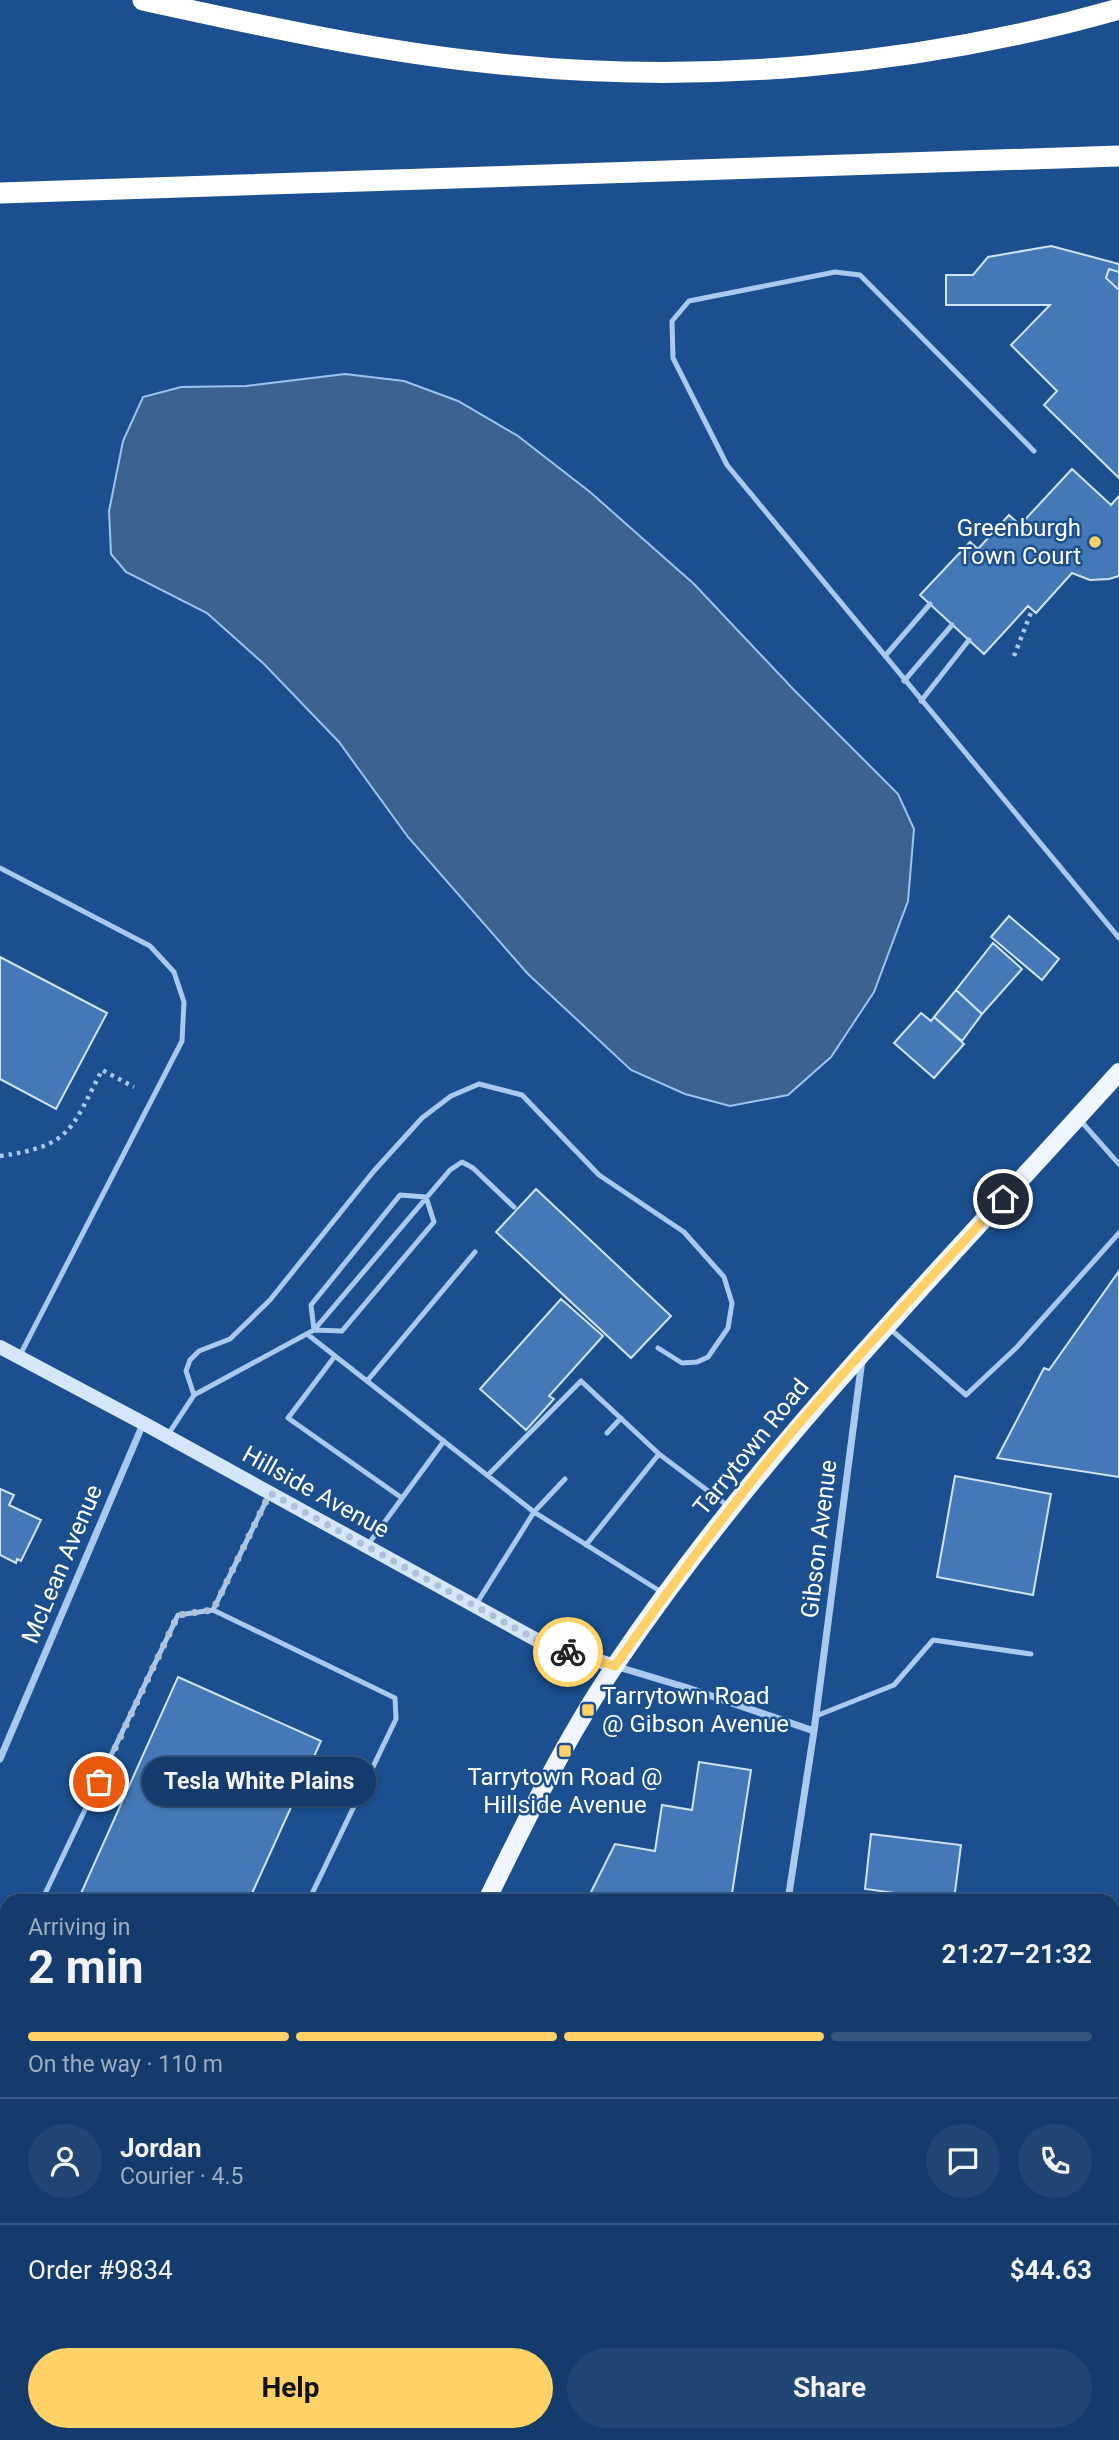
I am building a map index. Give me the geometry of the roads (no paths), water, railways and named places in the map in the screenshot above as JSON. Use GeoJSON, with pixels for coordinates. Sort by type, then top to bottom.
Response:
{"type":"FeatureCollection","features":[{"type":"Feature","properties":{"kind":"highway"},"geometry":{"type":"LineString","coordinates":[[143,0],[399,52],[506,65],[582,70],[669,71],[834,63],[918,53],[1004,37],[1119,9]]}},
{"type":"Feature","properties":{"kind":"highway"},"geometry":{"type":"LineString","coordinates":[[0,192],[1119,156]]}},
{"type":"Feature","properties":{"kind":"main road","name":"Tarrytown Road"},"geometry":{"type":"LineString","coordinates":[[490,1894],[587,1711],[665,1595],[730,1508],[792,1432],[863,1352],[1119,1072]]}},
{"type":"Feature","properties":{"kind":"main road","name":"Hillside Avenue"},"geometry":{"type":"LineString","coordinates":[[0,1347],[544,1644],[615,1666]]}},
{"type":"Feature","properties":{"kind":"street","name":"Gibson Avenue"},"geometry":{"type":"LineString","coordinates":[[790,1894],[814,1731],[863,1352]]}},
{"type":"Feature","properties":{"kind":"street","name":"McLean Avenue"},"geometry":{"type":"LineString","coordinates":[[0,1759],[143,1423]]}},
{"type":"Feature","properties":{"kind":"street"},"geometry":{"type":"LineString","coordinates":[[615,1666],[814,1731]]}},
{"type":"Feature","properties":{"kind":"lane"},"geometry":{"type":"LineString","coordinates":[[1034,451],[860,275],[835,272],[690,301],[672,321],[673,358],[727,465],[1119,938]]}},
{"type":"Feature","properties":{"kind":"lane"},"geometry":{"type":"LineString","coordinates":[[885,656],[930,604]]}},
{"type":"Feature","properties":{"kind":"lane"},"geometry":{"type":"LineString","coordinates":[[904,681],[952,625]]}},
{"type":"Feature","properties":{"kind":"lane"},"geometry":{"type":"LineString","coordinates":[[921,701],[970,640]]}},
{"type":"Feature","properties":{"kind":"lane"},"geometry":{"type":"LineString","coordinates":[[0,869],[149,946],[174,972],[184,1002],[182,1041],[19,1357]]}},
{"type":"Feature","properties":{"kind":"lane"},"geometry":{"type":"LineString","coordinates":[[194,1395],[186,1371],[190,1360],[199,1352],[230,1339],[270,1300],[373,1172],[422,1118],[451,1096],[479,1084],[522,1095],[600,1175],[684,1232],[724,1277],[732,1303],[727,1328],[708,1357],[697,1363],[682,1363],[658,1348]]}},
{"type":"Feature","properties":{"kind":"lane"},"geometry":{"type":"LineString","coordinates":[[1078,1118],[1119,1164]]}},
{"type":"Feature","properties":{"kind":"lane"},"geometry":{"type":"LineString","coordinates":[[167,1436],[194,1395],[314,1330],[426,1197],[450,1170],[462,1162],[473,1168],[514,1207]]}},
{"type":"Feature","properties":{"kind":"lane"},"geometry":{"type":"LineString","coordinates":[[314,1330],[311,1305],[400,1195],[426,1197]]}},
{"type":"Feature","properties":{"kind":"lane"},"geometry":{"type":"LineString","coordinates":[[314,1330],[342,1331],[434,1223],[426,1197]]}},
{"type":"Feature","properties":{"kind":"lane"},"geometry":{"type":"LineString","coordinates":[[887,1326],[966,1395],[1017,1347],[1119,1233]]}},
{"type":"Feature","properties":{"kind":"lane"},"geometry":{"type":"LineString","coordinates":[[367,1381],[475,1252]]}},
{"type":"Feature","properties":{"kind":"lane"},"geometry":{"type":"LineString","coordinates":[[307,1334],[534,1512],[665,1595]]}},
{"type":"Feature","properties":{"kind":"lane"},"geometry":{"type":"LineString","coordinates":[[335,1356],[288,1418],[402,1498]]}},
{"type":"Feature","properties":{"kind":"lane"},"geometry":{"type":"LineString","coordinates":[[488,1475],[581,1381],[659,1454],[730,1508]]}},
{"type":"Feature","properties":{"kind":"lane"},"geometry":{"type":"LineString","coordinates":[[607,1433],[621,1418]]}},
{"type":"Feature","properties":{"kind":"lane"},"geometry":{"type":"LineString","coordinates":[[366,1546],[444,1441]]}},
{"type":"Feature","properties":{"kind":"lane"},"geometry":{"type":"LineString","coordinates":[[586,1545],[659,1454]]}},
{"type":"Feature","properties":{"kind":"lane"},"geometry":{"type":"LineString","coordinates":[[475,1606],[534,1512],[565,1479]]}},
{"type":"Feature","properties":{"kind":"lane"},"geometry":{"type":"LineString","coordinates":[[213,1610],[270,1493]]}},
{"type":"Feature","properties":{"kind":"lane"},"geometry":{"type":"LineString","coordinates":[[45,1894],[178,1615],[213,1610],[396,1698],[396,1719],[312,1894]]}},
{"type":"Feature","properties":{"kind":"lane"},"geometry":{"type":"LineString","coordinates":[[816,1716],[894,1685],[933,1640],[1031,1654]]}},
{"type":"Feature","properties":{"kind":"water"},"geometry":{"type":"Polygon","coordinates":[[[345,374],[404,381],[458,401],[518,436],[590,492],[694,584],[794,690],[898,794],[914,829],[908,901],[874,992],[831,1057],[788,1095],[730,1106],[685,1094],[631,1070],[528,974],[408,837],[339,742],[264,664],[207,613],[126,572],[111,554],[109,511],[123,441],[143,397],[181,387],[246,386],[345,374]]]}},
{"type":"Feature","properties":{"kind":"place","name":"Greenburgh Town Court"},"geometry":{"type":"Point","coordinates":[1095,542]}},
{"type":"Feature","properties":{"kind":"place","name":"Tarrytown Road @ Gibson Avenue"},"geometry":{"type":"Point","coordinates":[588,1710]}},
{"type":"Feature","properties":{"kind":"place","name":"Tarrytown Road @ Hillside Avenue"},"geometry":{"type":"Point","coordinates":[565,1751]}},
{"type":"Feature","properties":{"kind":"place","name":"Tesla White Plains"},"geometry":{"type":"Point","coordinates":[99,1782]}}]}
